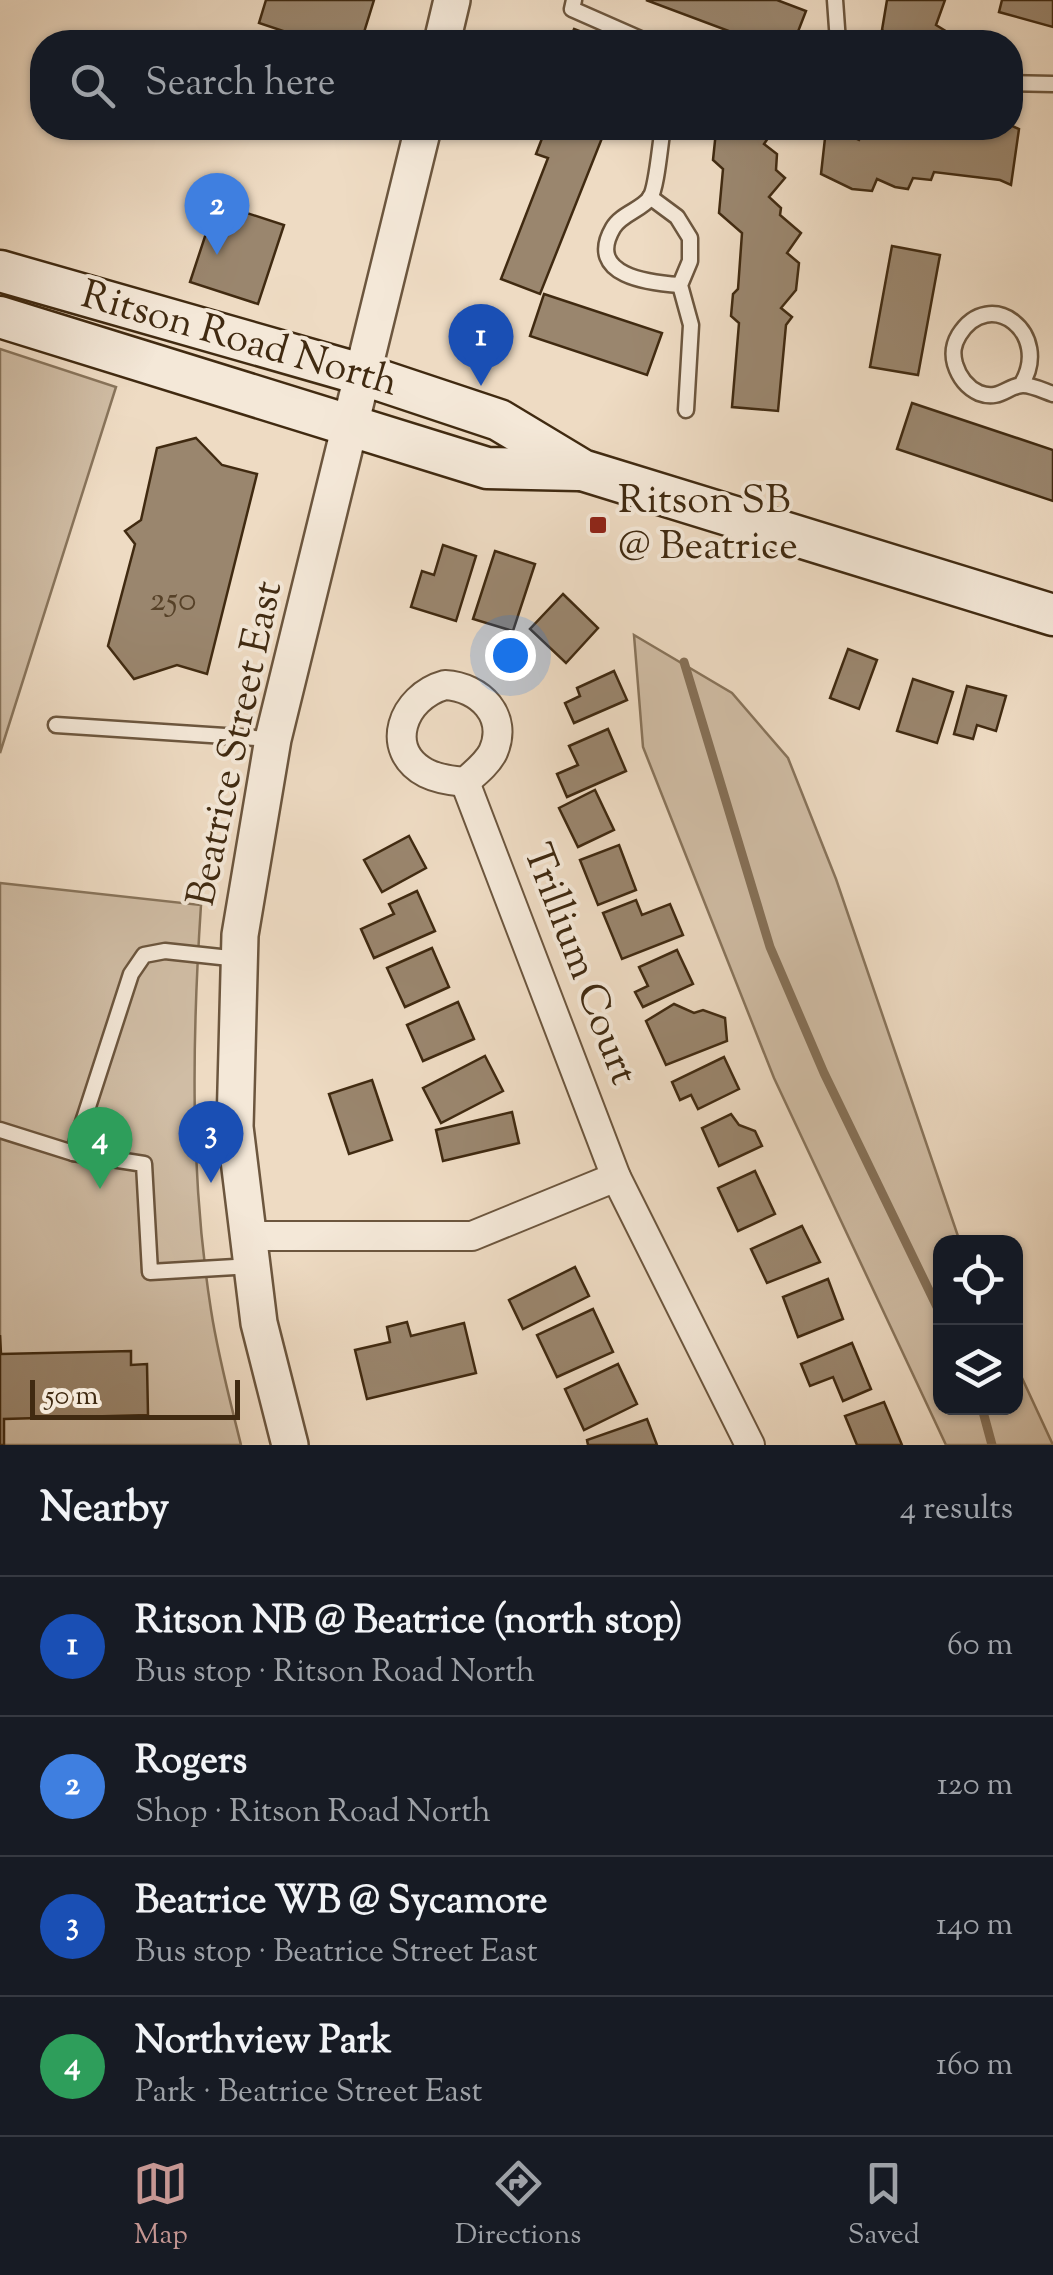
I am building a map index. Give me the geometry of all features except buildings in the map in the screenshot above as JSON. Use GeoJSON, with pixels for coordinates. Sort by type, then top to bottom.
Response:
{"type":"FeatureCollection","features":[{"type":"Feature","properties":{"kind":"main road","name":"Ritson Road North"},"geometry":{"type":"LineString","coordinates":[[0,272],[364,375],[499,420],[582,470],[1053,615]]}},
{"type":"Feature","properties":{"kind":"main road","name":"Ritson Road North"},"geometry":{"type":"LineString","coordinates":[[0,317],[486,468],[582,470]]}},
{"type":"Feature","properties":{"kind":"street"},"geometry":{"type":"LineString","coordinates":[[445,30],[452,0]]}},
{"type":"Feature","properties":{"kind":"street","name":"Beatrice Street East"},"geometry":{"type":"LineString","coordinates":[[290,1445],[259,1323],[236,1127],[239,959],[249,877],[274,739],[419,140]]}},
{"type":"Feature","properties":{"kind":"street","name":"Trillium Court"},"geometry":{"type":"LineString","coordinates":[[465,782],[616,1177],[750,1445]]}},
{"type":"Feature","properties":{"kind":"street"},"geometry":{"type":"LineString","coordinates":[[250,1251],[472,1236],[616,1177]]}},
{"type":"Feature","properties":{"kind":"lane"},"geometry":{"type":"LineString","coordinates":[[574,0],[572,9],[620,30]]}},
{"type":"Feature","properties":{"kind":"lane"},"geometry":{"type":"LineString","coordinates":[[836,0],[837,30]]}},
{"type":"Feature","properties":{"kind":"lane"},"geometry":{"type":"LineString","coordinates":[[1023,83],[1053,84]]}},
{"type":"Feature","properties":{"kind":"lane"},"geometry":{"type":"LineString","coordinates":[[661,140],[650,197],[613,228],[607,250],[614,268],[636,281],[680,285]]}},
{"type":"Feature","properties":{"kind":"lane"},"geometry":{"type":"LineString","coordinates":[[650,197],[676,217],[690,238],[690,261],[680,285],[691,325],[686,410]]}},
{"type":"Feature","properties":{"kind":"lane"},"geometry":{"type":"LineString","coordinates":[[1020,385],[1030,374],[1034,360],[1033,346],[1018,322],[997,314],[977,317],[965,325],[955,341],[953,355],[958,374],[967,386],[995,396],[1020,385],[1053,394]]}},
{"type":"Feature","properties":{"kind":"lane"},"geometry":{"type":"LineString","coordinates":[[56,725],[274,739]]}},
{"type":"Feature","properties":{"kind":"lane"},"geometry":{"type":"LineString","coordinates":[[73,1152],[131,974],[144,955],[165,951],[239,959]]}},
{"type":"Feature","properties":{"kind":"lane"},"geometry":{"type":"LineString","coordinates":[[0,1130],[73,1152],[144,1164],[150,1272],[250,1251]]}},
{"type":"Feature","properties":{"kind":"shaded area"},"geometry":{"type":"Polygon","coordinates":[[[0,349],[116,387],[0,753],[0,349]]]}},
{"type":"Feature","properties":{"kind":"shaded area"},"geometry":{"type":"Polygon","coordinates":[[[634,635],[732,693],[788,758],[836,879],[958,1235],[933,1235],[933,1415],[1023,1415],[1023,1380],[1053,1445],[946,1445],[774,1078],[643,747],[634,635]]]}},
{"type":"Feature","properties":{"kind":"shaded area"},"geometry":{"type":"Polygon","coordinates":[[[0,883],[201,905],[195,1057],[199,1209],[214,1327],[241,1445],[0,1445],[0,883]]]}},
{"type":"Feature","properties":{"kind":"waterway"},"geometry":{"type":"LineString","coordinates":[[684,662],[770,947],[824,1073],[933,1299]]}},
{"type":"Feature","properties":{"kind":"waterway"},"geometry":{"type":"LineString","coordinates":[[984,1415],[992,1445]]}},
{"type":"Feature","properties":{"kind":"place","name":"Rogers"},"geometry":{"type":"Point","coordinates":[217,255]}},
{"type":"Feature","properties":{"kind":"place","name":"Ritson NB @ Beatrice (north stop)"},"geometry":{"type":"Point","coordinates":[481,386]}},
{"type":"Feature","properties":{"kind":"place","name":"Ritson SB @ Beatrice"},"geometry":{"type":"Point","coordinates":[598,525]}},
{"type":"Feature","properties":{"kind":"place","name":"Beatrice WB @ Sycamore"},"geometry":{"type":"Point","coordinates":[211,1183]}},
{"type":"Feature","properties":{"kind":"place","name":"Northview Park"},"geometry":{"type":"Point","coordinates":[100,1189]}}]}
